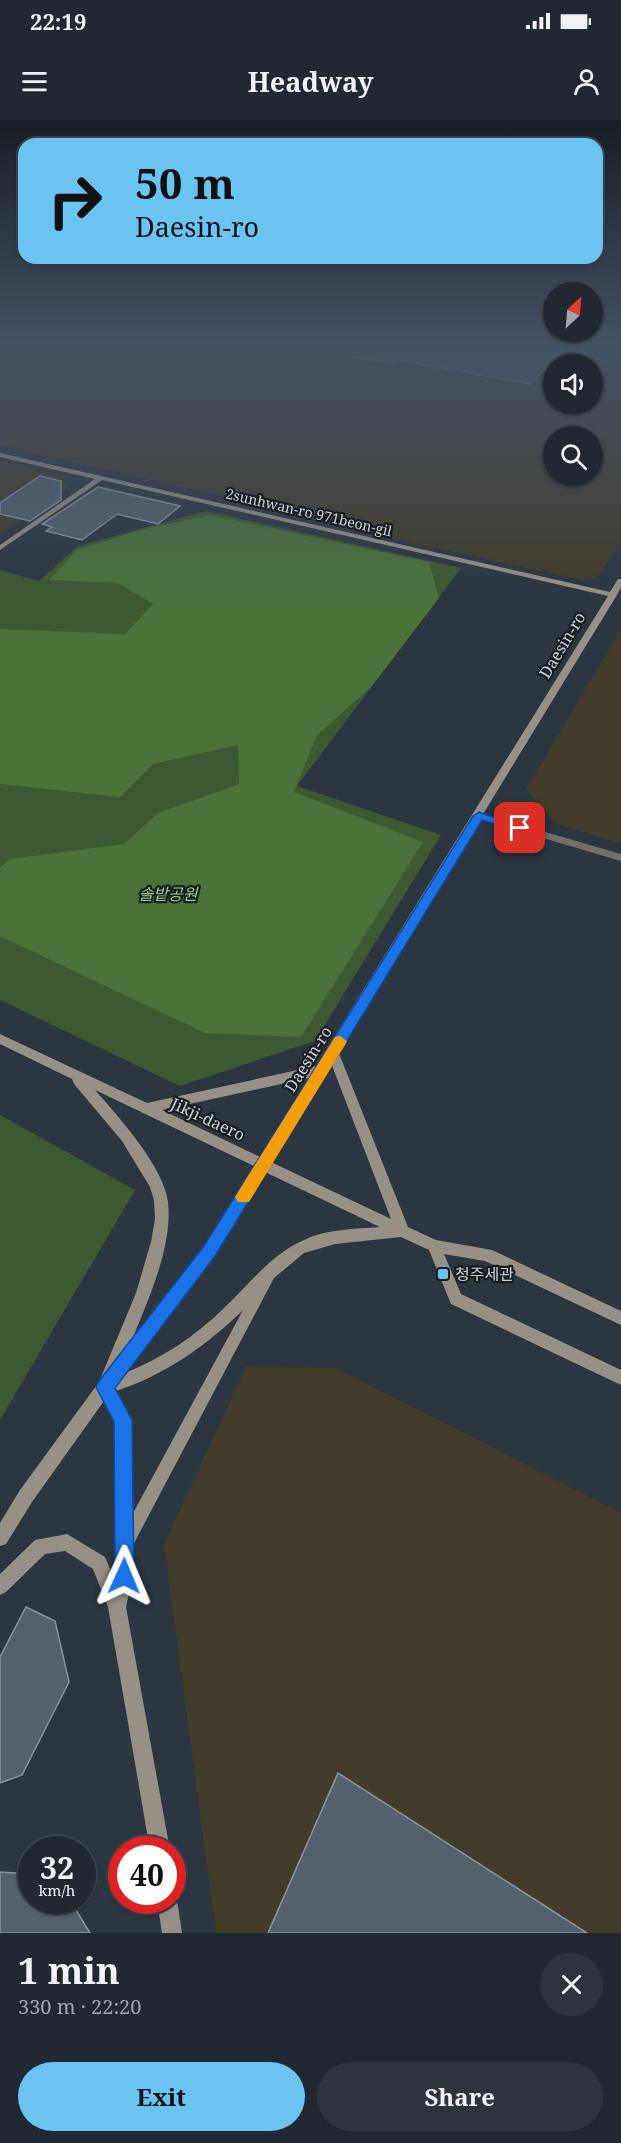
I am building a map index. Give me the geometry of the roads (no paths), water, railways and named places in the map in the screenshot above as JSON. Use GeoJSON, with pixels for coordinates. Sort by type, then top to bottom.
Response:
{"type":"FeatureCollection","features":[{"type":"Feature","properties":{"kind":"street","name":"2sunhwan-ro 971beon-gil"},"geometry":{"type":"LineString","coordinates":[[0,455],[617,596]]}},
{"type":"Feature","properties":{"kind":"street"},"geometry":{"type":"LineString","coordinates":[[0,548],[101,478]]}},
{"type":"Feature","properties":{"kind":"street","name":"Daesin-ro"},"geometry":{"type":"LineString","coordinates":[[0,1538],[26,1496],[105,1387],[209,1251],[617,596],[621,581]]}},
{"type":"Feature","properties":{"kind":"street"},"geometry":{"type":"LineString","coordinates":[[479,816],[621,858]]}},
{"type":"Feature","properties":{"kind":"street","name":"Jikji-daero"},"geometry":{"type":"LineString","coordinates":[[0,1039],[434,1246],[487,1256],[621,1318]]}},
{"type":"Feature","properties":{"kind":"street"},"geometry":{"type":"LineString","coordinates":[[105,1387],[131,1379],[199,1341],[273,1269],[300,1248],[319,1240],[403,1231],[333,1053]]}},
{"type":"Feature","properties":{"kind":"street"},"geometry":{"type":"LineString","coordinates":[[146,1109],[322,1070]]}},
{"type":"Feature","properties":{"kind":"street"},"geometry":{"type":"LineString","coordinates":[[72,1074],[123,1134],[153,1179],[161,1200],[157,1251],[105,1387],[123,1420],[125,1545],[124,1576],[117,1607]]}},
{"type":"Feature","properties":{"kind":"street"},"geometry":{"type":"LineString","coordinates":[[434,1246],[456,1299],[621,1378]]}},
{"type":"Feature","properties":{"kind":"street"},"geometry":{"type":"LineString","coordinates":[[125,1545],[273,1269]]}},
{"type":"Feature","properties":{"kind":"street"},"geometry":{"type":"LineString","coordinates":[[0,1586],[40,1546],[67,1542],[99,1563],[117,1607],[158,1836]]}},
{"type":"Feature","properties":{"kind":"street"},"geometry":{"type":"LineString","coordinates":[[169,1914],[171,1933]]}},
{"type":"Feature","properties":{"kind":"place","name":"청주세관"},"geometry":{"type":"Point","coordinates":[443,1274]}},
{"type":"Feature","properties":{"kind":"park label","name":"솔밭공원"},"geometry":{"type":"Point","coordinates":[168,894]}}]}
